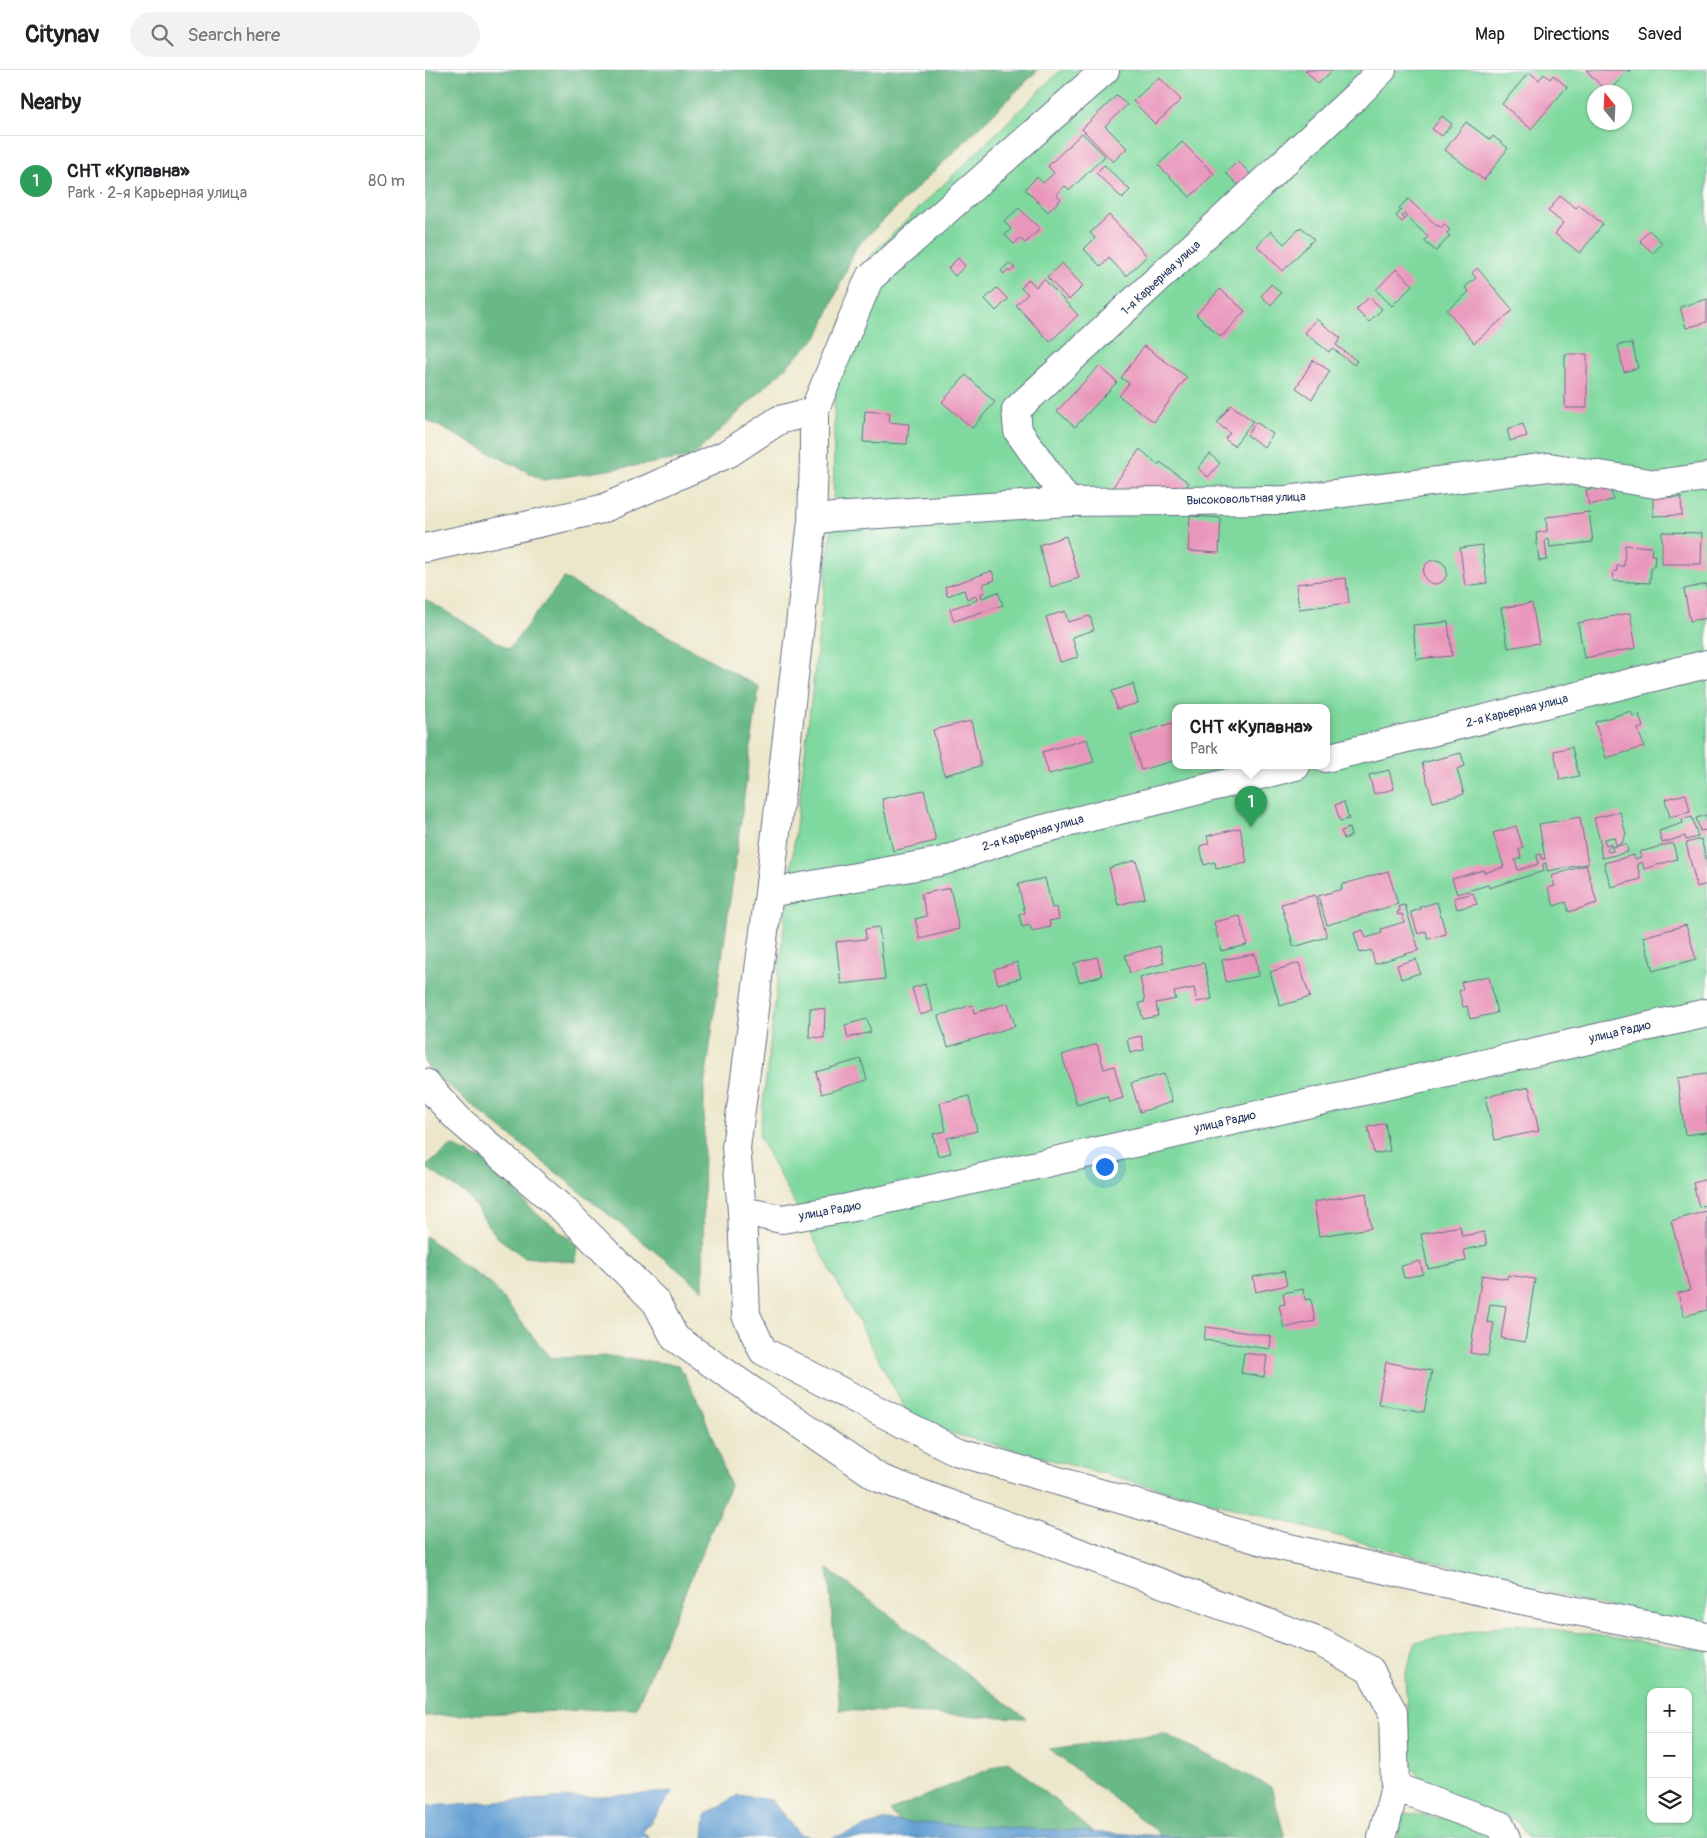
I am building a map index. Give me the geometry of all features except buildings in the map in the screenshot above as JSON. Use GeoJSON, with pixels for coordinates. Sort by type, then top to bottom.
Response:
{"type":"FeatureCollection","features":[{"type":"Feature","properties":{"kind":"street"},"geometry":{"type":"LineString","coordinates":[[1105,70],[869,279],[814,410],[812,521],[769,893],[736,1148],[742,1211],[746,1315],[763,1351],[956,1451],[1280,1546],[1516,1599],[1707,1637]]}},
{"type":"Feature","properties":{"kind":"street","name":"1-я Карьерная улица"},"geometry":{"type":"LineString","coordinates":[[1068,502],[1018,431],[1016,410],[1203,239],[1382,70]]}},
{"type":"Feature","properties":{"kind":"street"},"geometry":{"type":"LineString","coordinates":[[425,548],[602,509],[729,453],[779,420],[814,410]]}},
{"type":"Feature","properties":{"kind":"street","name":"Высоковольтная улица"},"geometry":{"type":"LineString","coordinates":[[812,521],[842,516],[1068,502],[1287,500],[1549,467],[1656,484],[1707,477]]}},
{"type":"Feature","properties":{"kind":"street","name":"2-я Карьерная улица"},"geometry":{"type":"LineString","coordinates":[[1330,757],[1707,664]]}},
{"type":"Feature","properties":{"kind":"street","name":"2-я Карьерная улица"},"geometry":{"type":"LineString","coordinates":[[769,893],[943,860],[1023,834],[1284,769]]}},
{"type":"Feature","properties":{"kind":"street","name":"улица Радио"},"geometry":{"type":"LineString","coordinates":[[742,1211],[782,1219],[848,1208],[1707,1013]]}},
{"type":"Feature","properties":{"kind":"street"},"geometry":{"type":"LineString","coordinates":[[425,1083],[459,1119],[565,1211],[656,1302],[675,1338],[879,1478],[1321,1643],[1370,1670],[1393,1712],[1395,1787],[1382,1838]]}},
{"type":"Feature","properties":{"kind":"street"},"geometry":{"type":"LineString","coordinates":[[1395,1787],[1500,1825],[1506,1838]]}},
{"type":"Feature","properties":{"kind":"green space"},"geometry":{"type":"Polygon","coordinates":[[[425,70],[1038,70],[856,247],[818,336],[692,457],[543,480],[425,419],[425,70]]]}},
{"type":"Feature","properties":{"kind":"green space"},"geometry":{"type":"Polygon","coordinates":[[[1061,70],[1707,70],[1707,1634],[913,1423],[759,1137],[833,517],[835,339],[870,256],[1061,70]]]}},
{"type":"Feature","properties":{"kind":"green space"},"geometry":{"type":"Polygon","coordinates":[[[564,578],[759,687],[704,1090],[703,1290],[432,1073],[425,1063],[425,599],[509,649],[564,578]]]}},
{"type":"Feature","properties":{"kind":"green space"},"geometry":{"type":"Polygon","coordinates":[[[452,1146],[485,1161],[535,1212],[578,1245],[576,1262],[524,1257],[497,1237],[467,1195],[425,1167],[452,1146]]]}},
{"type":"Feature","properties":{"kind":"green space"},"geometry":{"type":"Polygon","coordinates":[[[425,1236],[493,1286],[550,1358],[608,1356],[679,1365],[701,1407],[730,1486],[636,1708],[425,1716],[425,1236]]]}},
{"type":"Feature","properties":{"kind":"green space"},"geometry":{"type":"Polygon","coordinates":[[[828,1569],[1026,1718],[840,1710],[828,1569]]]}},
{"type":"Feature","properties":{"kind":"green space"},"geometry":{"type":"Polygon","coordinates":[[[1516,1624],[1707,1651],[1707,1838],[1527,1838],[1519,1822],[1429,1790],[1411,1765],[1405,1675],[1416,1642],[1516,1624]]]}},
{"type":"Feature","properties":{"kind":"green space"},"geometry":{"type":"Polygon","coordinates":[[[1165,1734],[1271,1787],[1285,1838],[1161,1838],[1158,1832],[1049,1749],[1165,1734]]]}},
{"type":"Feature","properties":{"kind":"green space"},"geometry":{"type":"Polygon","coordinates":[[[1008,1761],[1100,1838],[913,1838],[890,1811],[1008,1761]]]}},
{"type":"Feature","properties":{"kind":"green space"},"geometry":{"type":"Polygon","coordinates":[[[1403,1813],[1472,1822],[1487,1833],[1490,1838],[1397,1838],[1403,1813]]]}},
{"type":"Feature","properties":{"kind":"water"},"geometry":{"type":"Polygon","coordinates":[[[673,1792],[642,1833],[650,1838],[425,1838],[425,1806],[673,1792]]]}},
{"type":"Feature","properties":{"kind":"water"},"geometry":{"type":"Polygon","coordinates":[[[738,1795],[771,1800],[799,1834],[816,1838],[704,1838],[706,1815],[738,1795]]]}},
{"type":"Feature","properties":{"kind":"water"},"geometry":{"type":"Polygon","coordinates":[[[884,1821],[1202,1838],[832,1838],[884,1821]]]}},
{"type":"Feature","properties":{"kind":"place","name":"СНТ «Купавна»"},"geometry":{"type":"Point","coordinates":[1251,827]}}]}
